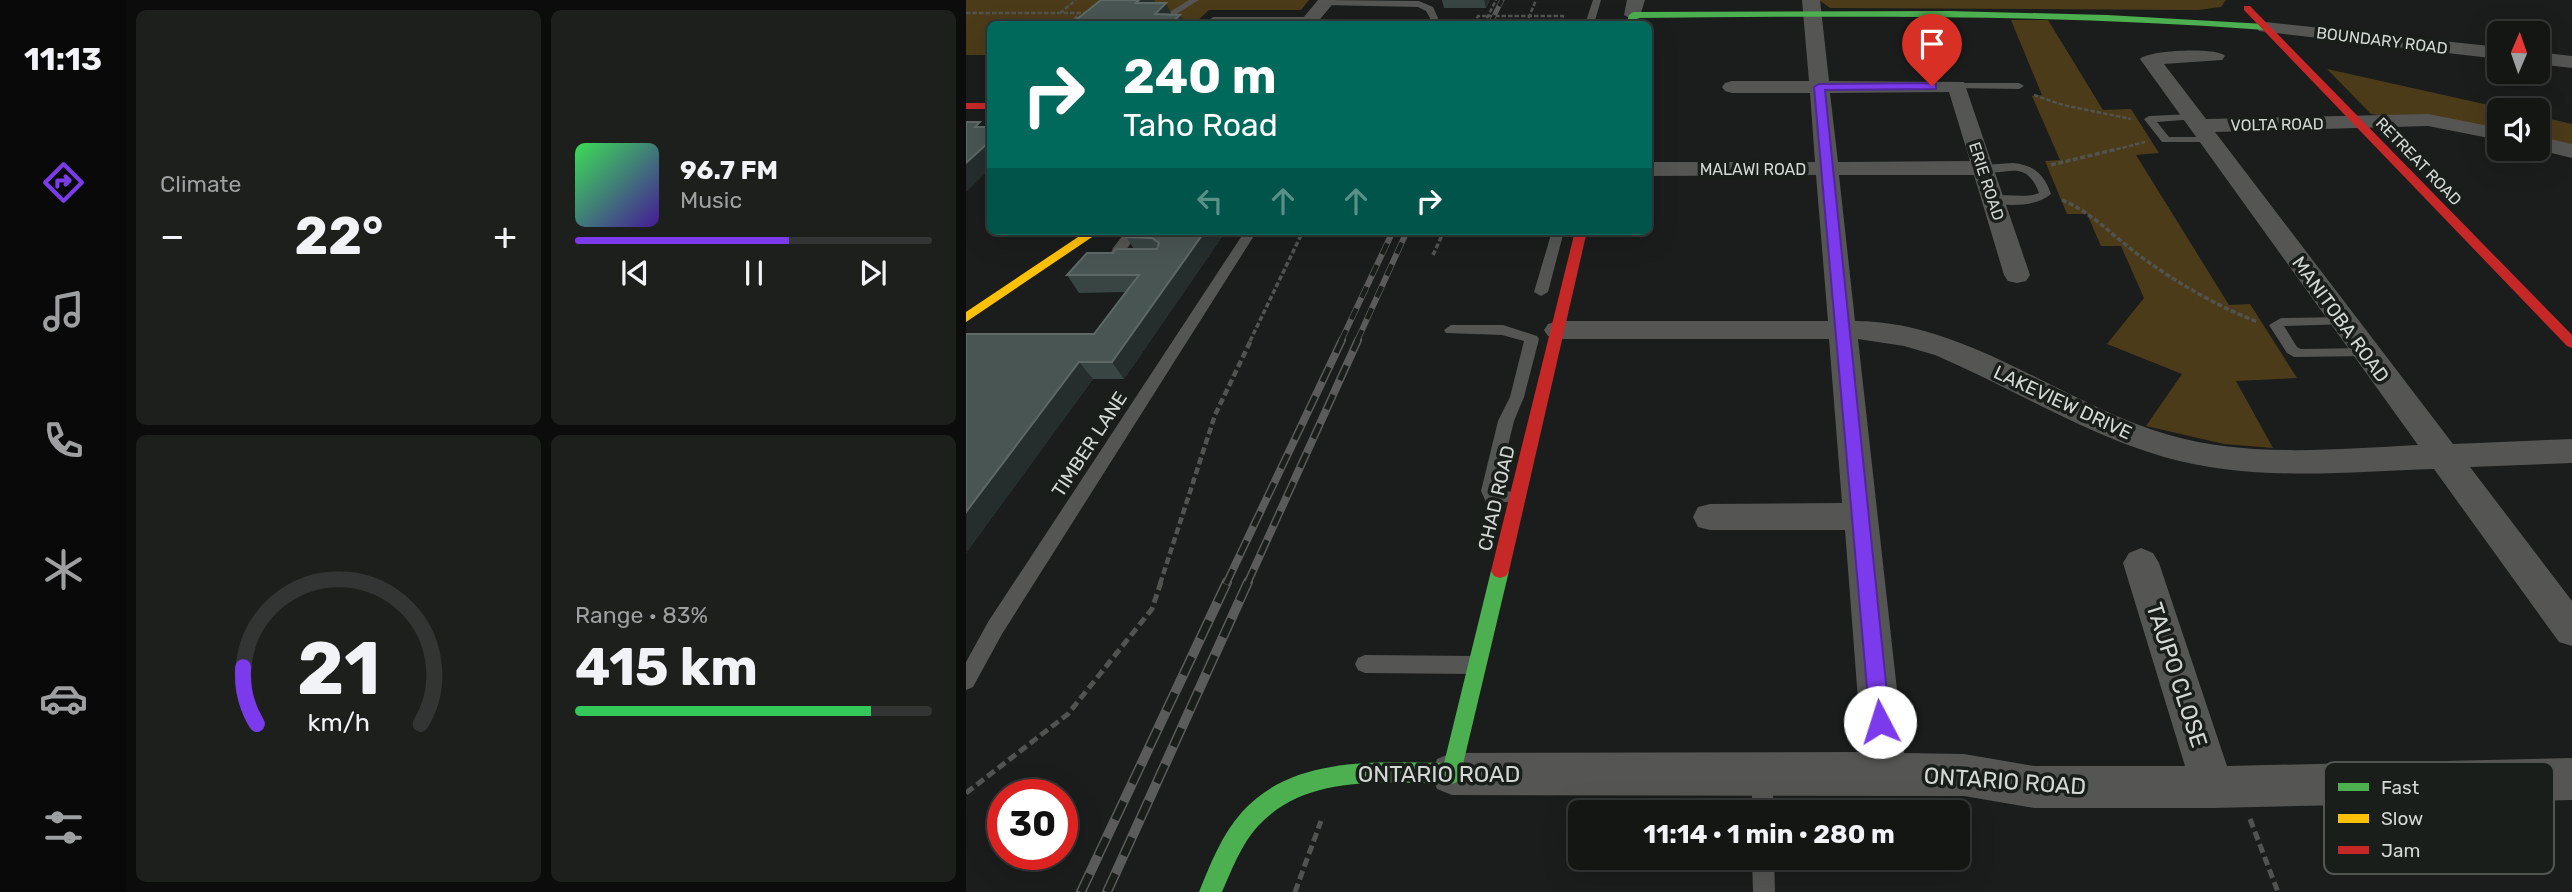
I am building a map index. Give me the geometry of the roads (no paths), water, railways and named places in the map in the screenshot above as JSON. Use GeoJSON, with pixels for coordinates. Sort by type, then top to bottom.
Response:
{"type":"FeatureCollection","features":[{"type":"Feature","properties":{"kind":"street"},"geometry":{"type":"LineString","coordinates":[[1633,13],[1812,8],[2090,15],[2217,14],[2229,11],[2239,0]]}},
{"type":"Feature","properties":{"kind":"street","name":"RETREAT ROAD"},"geometry":{"type":"LineString","coordinates":[[2245,0],[2248,9],[2265,27],[2572,343]]}},
{"type":"Feature","properties":{"kind":"street"},"geometry":{"type":"LineString","coordinates":[[1310,21],[1326,2]]}},
{"type":"Feature","properties":{"kind":"street"},"geometry":{"type":"LineString","coordinates":[[1812,8],[1885,773]]}},
{"type":"Feature","properties":{"kind":"street"},"geometry":{"type":"LineString","coordinates":[[2090,15],[2265,27]]}},
{"type":"Feature","properties":{"kind":"street","name":"BOUNDARY ROAD"},"geometry":{"type":"LineString","coordinates":[[2265,27],[2487,53]]}},
{"type":"Feature","properties":{"kind":"street","name":"MANITOBA ROAD"},"geometry":{"type":"LineString","coordinates":[[2215,56],[2150,59],[2572,630]]}},
{"type":"Feature","properties":{"kind":"street"},"geometry":{"type":"LineString","coordinates":[[2550,59],[2572,62]]}},
{"type":"Feature","properties":{"kind":"street"},"geometry":{"type":"LineString","coordinates":[[1732,87],[1957,86]]}},
{"type":"Feature","properties":{"kind":"street","name":"ERIE ROAD"},"geometry":{"type":"LineString","coordinates":[[1957,86],[2017,275]]}},
{"type":"Feature","properties":{"kind":"street"},"geometry":{"type":"LineString","coordinates":[[966,106],[987,106]]}},
{"type":"Feature","properties":{"kind":"street","name":"VOLTA ROAD"},"geometry":{"type":"LineString","coordinates":[[2200,127],[2434,120],[2487,131]]}},
{"type":"Feature","properties":{"kind":"street"},"geometry":{"type":"LineString","coordinates":[[2550,145],[2572,150]]}},
{"type":"Feature","properties":{"kind":"street","name":"MALAWI ROAD"},"geometry":{"type":"LineString","coordinates":[[1652,169],[1983,168]]}},
{"type":"Feature","properties":{"kind":"street"},"geometry":{"type":"LineString","coordinates":[[966,318],[1089,235]]}},
{"type":"Feature","properties":{"kind":"street","name":"CHAD ROAD"},"geometry":{"type":"LineString","coordinates":[[1452,774],[1580,235]]}},
{"type":"Feature","properties":{"kind":"street","name":"LAKEVIEW DRIVE"},"geometry":{"type":"LineString","coordinates":[[1558,330],[1890,332],[1932,342],[2137,437],[2205,456],[2281,462],[2572,451]]}},
{"type":"Feature","properties":{"kind":"street"},"geometry":{"type":"LineString","coordinates":[[1710,517],[1860,516]]}},
{"type":"Feature","properties":{"kind":"street","name":"TAUPO CLOSE"},"geometry":{"type":"LineString","coordinates":[[2141,563],[2225,787]]}},
{"type":"Feature","properties":{"kind":"street","name":"ONTARIO ROAD"},"geometry":{"type":"LineString","coordinates":[[1210,892],[1223,858],[1247,819],[1274,797],[1309,780],[1338,775],[1452,774],[1762,793],[1885,773],[1964,775],[2034,787],[2324,785]]}},
{"type":"Feature","properties":{"kind":"street","name":"ONTARIO ROAD"},"geometry":{"type":"LineString","coordinates":[[2554,779],[2572,779]]}},
{"type":"Feature","properties":{"kind":"lane"},"geometry":{"type":"LineString","coordinates":[[1172,13],[1195,0]]}},
{"type":"Feature","properties":{"kind":"lane"},"geometry":{"type":"LineString","coordinates":[[1590,21],[1597,0]]}},
{"type":"Feature","properties":{"kind":"lane"},"geometry":{"type":"LineString","coordinates":[[1326,2],[1419,4],[1434,8],[1433,21]]}},
{"type":"Feature","properties":{"kind":"lane"},"geometry":{"type":"LineString","coordinates":[[1212,21],[1261,21]]}},
{"type":"Feature","properties":{"kind":"lane"},"geometry":{"type":"LineString","coordinates":[[1957,86],[2020,86]]}},
{"type":"Feature","properties":{"kind":"lane"},"geometry":{"type":"LineString","coordinates":[[2153,118],[2200,127],[2169,141],[2161,138],[2149,121],[2153,118]]}},
{"type":"Feature","properties":{"kind":"lane"},"geometry":{"type":"LineString","coordinates":[[1983,168],[2019,167],[2035,171],[2045,194],[2033,200],[1993,200]]}},
{"type":"Feature","properties":{"kind":"lane"},"geometry":{"type":"LineString","coordinates":[[1130,235],[1115,258],[1120,261],[1134,261]]}},
{"type":"Feature","properties":{"kind":"lane","name":"TIMBER LANE"},"geometry":{"type":"LineString","coordinates":[[966,681],[995,628],[1248,235]]}},
{"type":"Feature","properties":{"kind":"lane"},"geometry":{"type":"LineString","coordinates":[[1541,292],[1557,235]]}},
{"type":"Feature","properties":{"kind":"lane"},"geometry":{"type":"LineString","coordinates":[[2343,321],[2281,322],[2276,325],[2292,350],[2299,355],[2367,353]]}},
{"type":"Feature","properties":{"kind":"lane"},"geometry":{"type":"LineString","coordinates":[[1451,330],[1503,330],[1532,339],[1517,397],[1506,421],[1489,491],[1492,496],[1518,497]]}},
{"type":"Feature","properties":{"kind":"lane"},"geometry":{"type":"LineString","coordinates":[[1365,664],[1478,665]]}},
{"type":"Feature","properties":{"kind":"lane"},"geometry":{"type":"LineString","coordinates":[[1763,870],[1764,892]]}},
{"type":"Feature","properties":{"kind":"railway"},"geometry":{"type":"LineString","coordinates":[[1492,21],[1502,0]]}},
{"type":"Feature","properties":{"kind":"railway"},"geometry":{"type":"LineString","coordinates":[[1341,341],[1391,235]]}},
{"type":"Feature","properties":{"kind":"railway"},"geometry":{"type":"LineString","coordinates":[[1357,341],[1405,235]]}},
{"type":"Feature","properties":{"kind":"railway"},"geometry":{"type":"LineString","coordinates":[[1226,584],[1342,340]]}},
{"type":"Feature","properties":{"kind":"railway"},"geometry":{"type":"LineString","coordinates":[[1247,584],[1358,340]]}},
{"type":"Feature","properties":{"kind":"railway"},"geometry":{"type":"LineString","coordinates":[[1081,892],[1227,582]]}},
{"type":"Feature","properties":{"kind":"railway"},"geometry":{"type":"LineString","coordinates":[[1107,892],[1248,582]]}}]}
